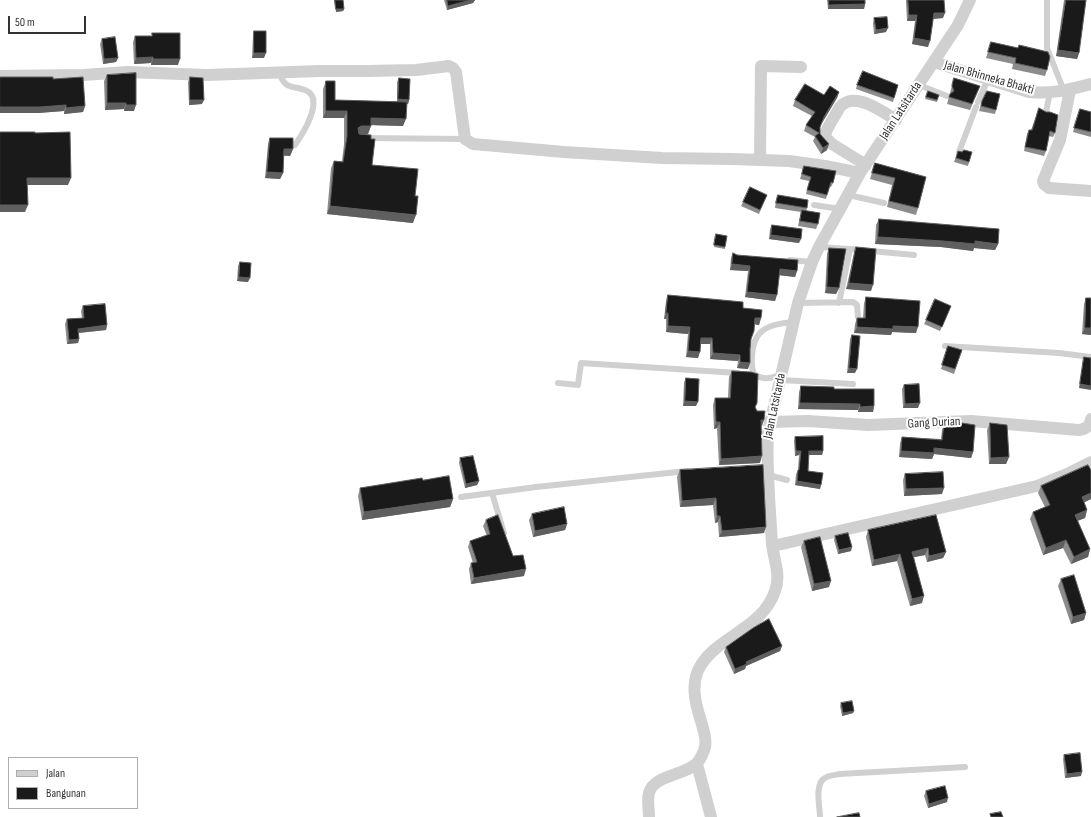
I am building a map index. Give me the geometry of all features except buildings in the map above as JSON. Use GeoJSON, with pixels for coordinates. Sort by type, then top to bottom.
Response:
{"type":"FeatureCollection","features":[{"type":"Feature","properties":{"kind":"street","name":"Jalan Latsitarda"},"geometry":{"type":"LineString","coordinates":[[697,764],[705,746],[705,736],[696,708],[694,694],[697,674],[700,667],[709,654],[751,624],[775,594],[778,578],[772,546],[766,470],[769,416],[781,377],[798,303],[812,262],[863,169],[958,25],[970,0]]}},
{"type":"Feature","properties":{"kind":"street","name":"Jalan Bhinneka Bhakti"},"geometry":{"type":"LineString","coordinates":[[934,62],[1029,92],[1067,91],[1091,84]]}},
{"type":"Feature","properties":{"kind":"street"},"geometry":{"type":"LineString","coordinates":[[0,76],[83,75],[128,72],[207,75],[279,72],[388,71],[416,70],[446,66],[456,70],[465,138],[471,144],[662,158],[805,162],[863,169]]}},
{"type":"Feature","properties":{"kind":"street"},"geometry":{"type":"LineString","coordinates":[[760,160],[761,66],[801,66]]}},
{"type":"Feature","properties":{"kind":"street"},"geometry":{"type":"LineString","coordinates":[[1067,91],[1060,140],[1043,182],[1049,188],[1091,191]]}},
{"type":"Feature","properties":{"kind":"street"},"geometry":{"type":"LineString","coordinates":[[863,169],[825,137],[826,132],[840,107],[849,102],[861,102],[878,109],[896,120]]}},
{"type":"Feature","properties":{"kind":"street","name":"Gang Durian"},"geometry":{"type":"LineString","coordinates":[[769,416],[808,421],[876,425],[971,422],[1079,430],[1088,426],[1091,419]]}},
{"type":"Feature","properties":{"kind":"street"},"geometry":{"type":"LineString","coordinates":[[772,546],[1037,486],[1067,474],[1091,462]]}},
{"type":"Feature","properties":{"kind":"street"},"geometry":{"type":"LineString","coordinates":[[649,817],[649,793],[654,785],[697,764],[711,817]]}},
{"type":"Feature","properties":{"kind":"lane"},"geometry":{"type":"LineString","coordinates":[[1047,0],[1047,48],[1067,91]]}},
{"type":"Feature","properties":{"kind":"lane"},"geometry":{"type":"LineString","coordinates":[[279,72],[281,79],[285,84],[305,90],[308,92],[312,102],[310,120],[295,145]]}},
{"type":"Feature","properties":{"kind":"lane"},"geometry":{"type":"LineString","coordinates":[[959,152],[988,79]]}},
{"type":"Feature","properties":{"kind":"lane"},"geometry":{"type":"LineString","coordinates":[[919,85],[947,96]]}},
{"type":"Feature","properties":{"kind":"lane"},"geometry":{"type":"LineString","coordinates":[[1046,112],[1050,92]]}},
{"type":"Feature","properties":{"kind":"lane"},"geometry":{"type":"LineString","coordinates":[[359,138],[465,138]]}},
{"type":"Feature","properties":{"kind":"lane"},"geometry":{"type":"LineString","coordinates":[[848,195],[884,204]]}},
{"type":"Feature","properties":{"kind":"lane"},"geometry":{"type":"LineString","coordinates":[[814,205],[840,209]]}},
{"type":"Feature","properties":{"kind":"lane"},"geometry":{"type":"LineString","coordinates":[[819,247],[914,254]]}},
{"type":"Feature","properties":{"kind":"lane"},"geometry":{"type":"LineString","coordinates":[[840,303],[850,249]]}},
{"type":"Feature","properties":{"kind":"lane"},"geometry":{"type":"LineString","coordinates":[[782,260],[812,262]]}},
{"type":"Feature","properties":{"kind":"lane"},"geometry":{"type":"LineString","coordinates":[[798,303],[855,302],[857,305],[858,317]]}},
{"type":"Feature","properties":{"kind":"lane"},"geometry":{"type":"LineString","coordinates":[[754,374],[752,367],[752,346],[758,334],[767,327],[785,322],[793,322]]}},
{"type":"Feature","properties":{"kind":"lane"},"geometry":{"type":"LineString","coordinates":[[945,346],[1059,352],[1091,356]]}},
{"type":"Feature","properties":{"kind":"lane"},"geometry":{"type":"LineString","coordinates":[[558,383],[578,385],[581,363],[754,374],[765,378],[781,377],[853,384]]}},
{"type":"Feature","properties":{"kind":"lane"},"geometry":{"type":"LineString","coordinates":[[766,470],[787,480]]}},
{"type":"Feature","properties":{"kind":"lane"},"geometry":{"type":"LineString","coordinates":[[461,497],[643,475],[697,471]]}},
{"type":"Feature","properties":{"kind":"lane"},"geometry":{"type":"LineString","coordinates":[[492,493],[506,539]]}},
{"type":"Feature","properties":{"kind":"lane"},"geometry":{"type":"LineString","coordinates":[[820,817],[820,783],[830,776],[840,774],[965,767]]}}]}
